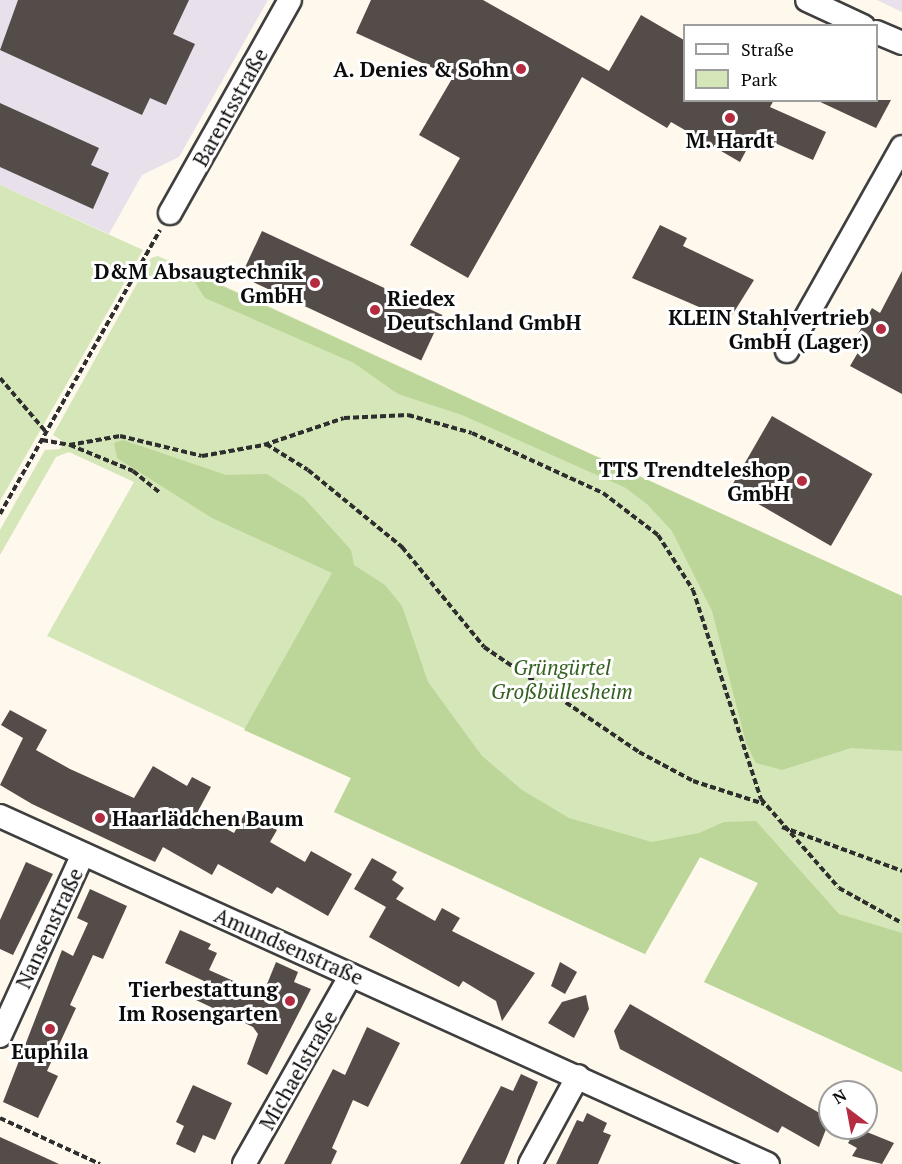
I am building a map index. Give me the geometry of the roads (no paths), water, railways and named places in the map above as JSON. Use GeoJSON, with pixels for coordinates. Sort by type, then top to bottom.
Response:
{"type":"FeatureCollection","features":[{"type":"Feature","properties":{"kind":"street","name":"Barentsstraße"},"geometry":{"type":"LineString","coordinates":[[170,213],[291,0]]}},
{"type":"Feature","properties":{"kind":"street"},"geometry":{"type":"LineString","coordinates":[[807,0],[859,24]]}},
{"type":"Feature","properties":{"kind":"street"},"geometry":{"type":"LineString","coordinates":[[878,33],[902,43]]}},
{"type":"Feature","properties":{"kind":"street"},"geometry":{"type":"LineString","coordinates":[[787,351],[902,147]]}},
{"type":"Feature","properties":{"kind":"street","name":"Amundsenstraße"},"geometry":{"type":"LineString","coordinates":[[0,816],[768,1164]]}},
{"type":"Feature","properties":{"kind":"street","name":"Nansenstraße"},"geometry":{"type":"LineString","coordinates":[[0,1036],[83,854]]}},
{"type":"Feature","properties":{"kind":"street","name":"Michaelstraße"},"geometry":{"type":"LineString","coordinates":[[244,1164],[351,975]]}},
{"type":"Feature","properties":{"kind":"street"},"geometry":{"type":"LineString","coordinates":[[530,1164],[578,1076]]}},
{"type":"Feature","properties":{"kind":"place","name":"A. Denies & Sohn"},"geometry":{"type":"Point","coordinates":[521,69]}},
{"type":"Feature","properties":{"kind":"place","name":"M. Hardt"},"geometry":{"type":"Point","coordinates":[730,118]}},
{"type":"Feature","properties":{"kind":"place","name":"D&M Absaugtechnik GmbH"},"geometry":{"type":"Point","coordinates":[315,283]}},
{"type":"Feature","properties":{"kind":"place","name":"Riedex Deutschland GmbH"},"geometry":{"type":"Point","coordinates":[375,310]}},
{"type":"Feature","properties":{"kind":"place","name":"KLEIN Stahlvertrieb GmbH (Lager)"},"geometry":{"type":"Point","coordinates":[881,329]}},
{"type":"Feature","properties":{"kind":"place","name":"TTS Trendteleshop GmbH"},"geometry":{"type":"Point","coordinates":[802,481]}},
{"type":"Feature","properties":{"kind":"place","name":"Haarlädchen Baum"},"geometry":{"type":"Point","coordinates":[100,818]}},
{"type":"Feature","properties":{"kind":"place","name":"Tierbestattung Im Rosengarten"},"geometry":{"type":"Point","coordinates":[290,1001]}},
{"type":"Feature","properties":{"kind":"place","name":"Euphila"},"geometry":{"type":"Point","coordinates":[50,1029]}},
{"type":"Feature","properties":{"kind":"park label","name":"Grüngürtel Großbüllesheim"},"geometry":{"type":"Point","coordinates":[562,679]}}]}
